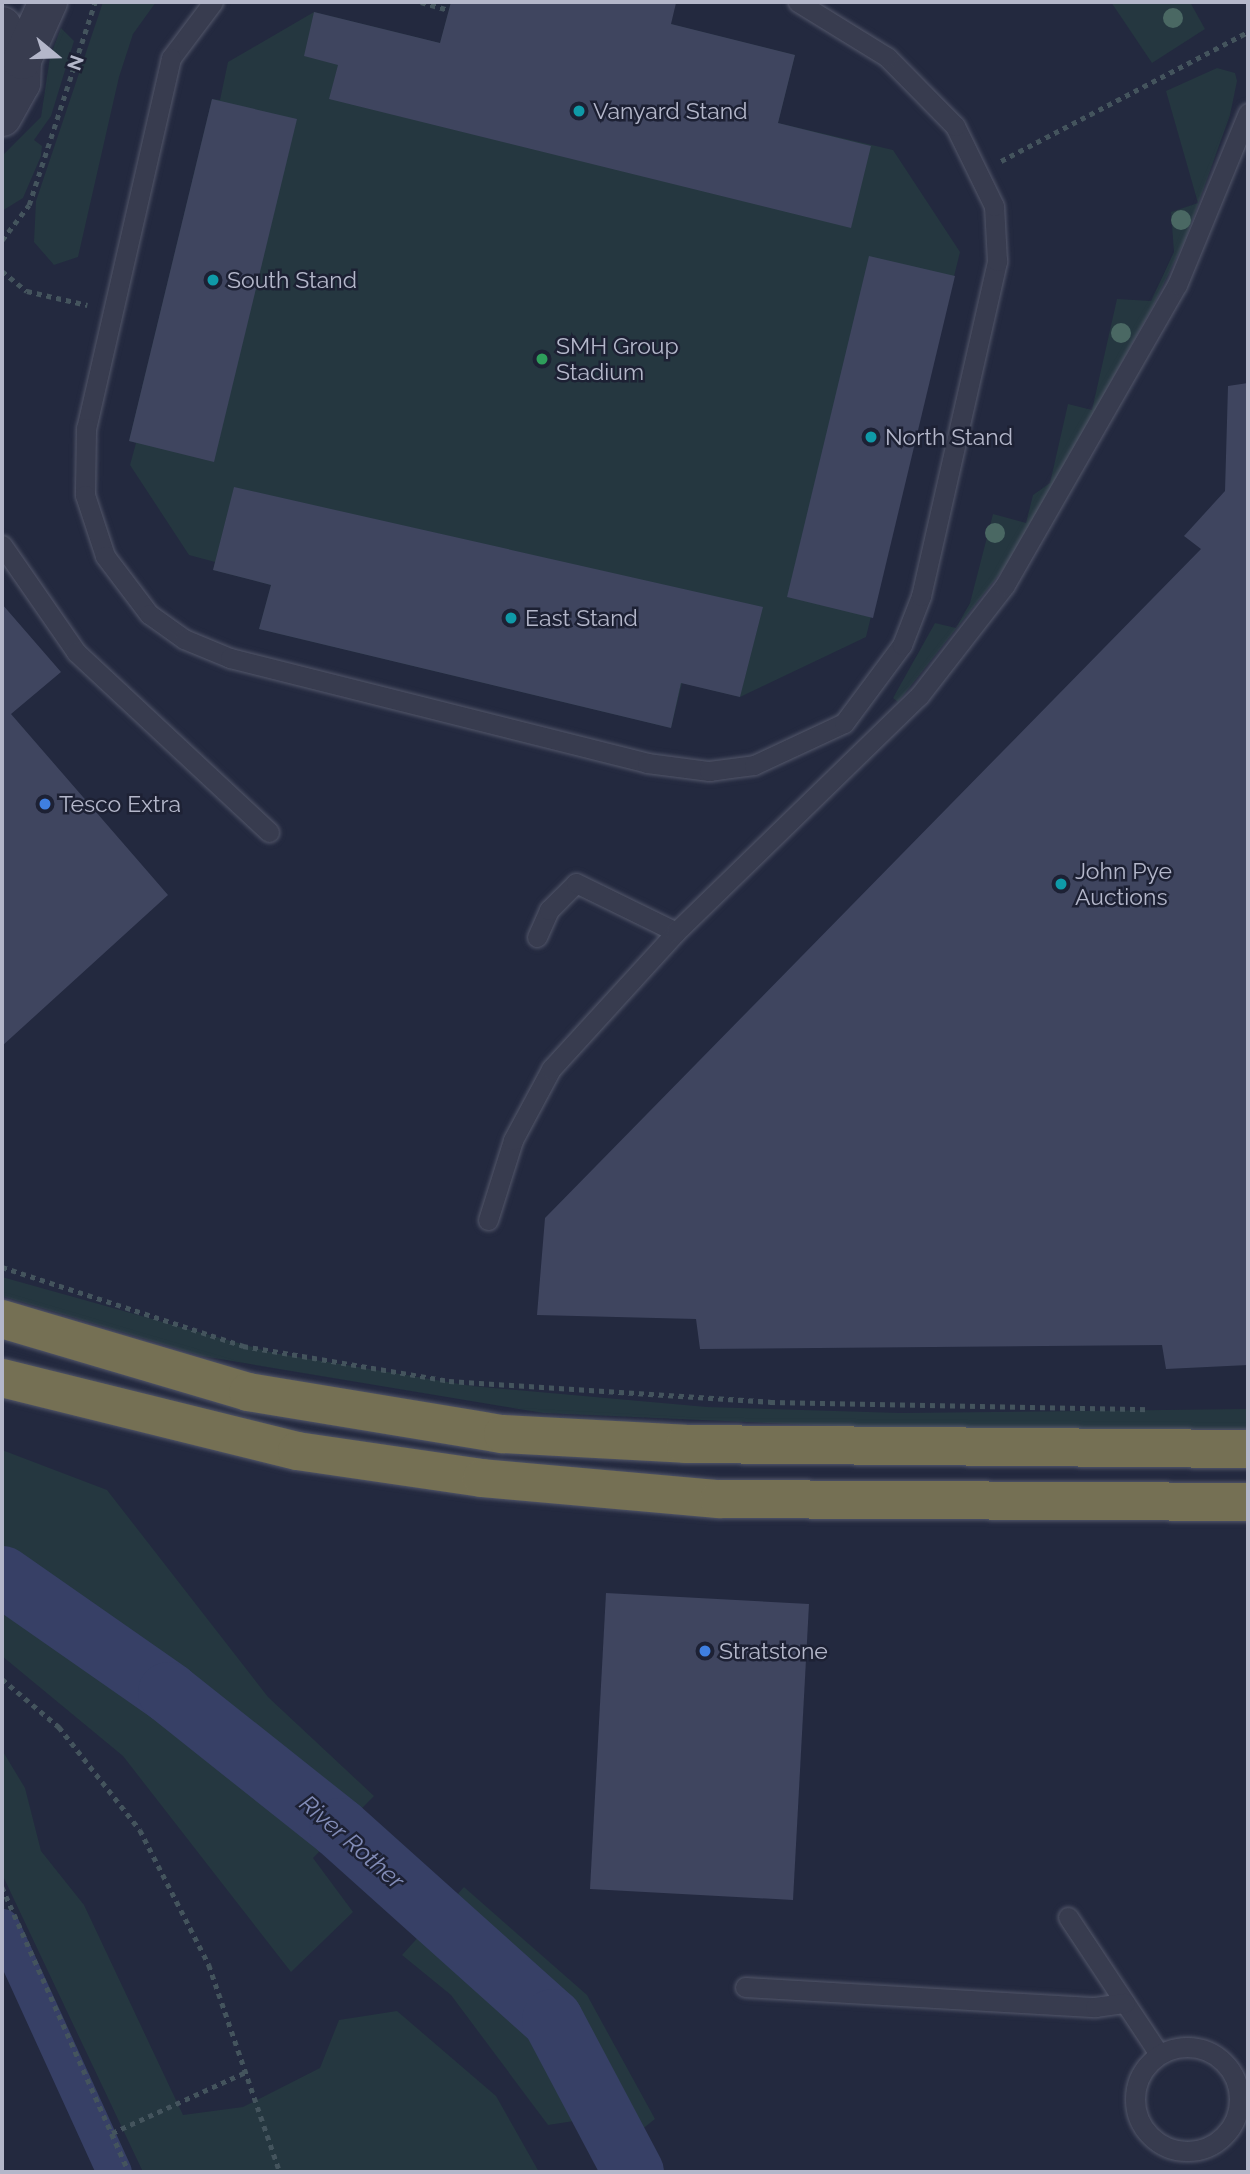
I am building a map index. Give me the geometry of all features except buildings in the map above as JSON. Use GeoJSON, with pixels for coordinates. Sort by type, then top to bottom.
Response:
{"type":"FeatureCollection","features":[{"type":"Feature","properties":{"kind":"highway"},"geometry":{"type":"LineString","coordinates":[[2,1319],[248,1392],[503,1434],[685,1444],[1248,1449]]}},
{"type":"Feature","properties":{"kind":"highway"},"geometry":{"type":"LineString","coordinates":[[2,1378],[297,1451],[482,1478],[719,1499],[1248,1502]]}},
{"type":"Feature","properties":{"kind":"street"},"geometry":{"type":"LineString","coordinates":[[2,117],[21,83],[22,60],[48,2]]}},
{"type":"Feature","properties":{"kind":"street"},"geometry":{"type":"LineString","coordinates":[[2,26],[22,60]]}},
{"type":"Feature","properties":{"kind":"lane"},"geometry":{"type":"LineString","coordinates":[[213,2],[171,58],[86,428],[85,495],[106,556],[157,620],[184,639],[266,670],[621,757],[709,771],[754,765],[844,723],[902,645],[920,596],[997,261],[994,206],[982,171],[955,126],[912,78],[863,39],[798,2]]}},
{"type":"Feature","properties":{"kind":"lane"},"geometry":{"type":"LineString","coordinates":[[488,1220],[513,1140],[551,1069],[676,932],[873,744],[973,632],[1084,456],[1177,285],[1248,113]]}},
{"type":"Feature","properties":{"kind":"lane"},"geometry":{"type":"LineString","coordinates":[[2,545],[76,652],[269,832]]}},
{"type":"Feature","properties":{"kind":"lane"},"geometry":{"type":"LineString","coordinates":[[537,937],[549,910],[576,883],[676,932]]}},
{"type":"Feature","properties":{"kind":"lane"},"geometry":{"type":"LineString","coordinates":[[1068,1917],[1159,2054]]}},
{"type":"Feature","properties":{"kind":"lane"},"geometry":{"type":"LineString","coordinates":[[745,1987],[1095,2007],[1125,2003]]}},
{"type":"Feature","properties":{"kind":"lane"},"geometry":{"type":"LineString","coordinates":[[1182,2046],[1216,2055],[1234,2075],[1243,2116],[1223,2137],[1199,2151],[1163,2146],[1137,2118],[1134,2101],[1139,2077],[1159,2054],[1182,2046]]}},
{"type":"Feature","properties":{"kind":"path"},"geometry":{"type":"LineString","coordinates":[[2,240],[29,205],[95,2]]}},
{"type":"Feature","properties":{"kind":"path"},"geometry":{"type":"LineString","coordinates":[[421,2],[449,10]]}},
{"type":"Feature","properties":{"kind":"path"},"geometry":{"type":"LineString","coordinates":[[982,171],[1248,32]]}},
{"type":"Feature","properties":{"kind":"path"},"geometry":{"type":"LineString","coordinates":[[2,271],[27,291],[112,310]]}},
{"type":"Feature","properties":{"kind":"path"},"geometry":{"type":"LineString","coordinates":[[2,1267],[243,1346],[449,1381],[769,1402],[1154,1409]]}},
{"type":"Feature","properties":{"kind":"path"},"geometry":{"type":"LineString","coordinates":[[2,1679],[59,1727],[140,1830],[209,1965],[280,2172]]}},
{"type":"Feature","properties":{"kind":"path"},"geometry":{"type":"LineString","coordinates":[[2,1887],[129,2172]]}},
{"type":"Feature","properties":{"kind":"path"},"geometry":{"type":"LineString","coordinates":[[111,2133],[246,2072]]}},
{"type":"Feature","properties":{"kind":"shaded area"},"geometry":{"type":"Polygon","coordinates":[[[103,2],[156,2],[133,34],[119,77],[78,257],[54,265],[34,242],[36,201],[103,2]]]}},
{"type":"Feature","properties":{"kind":"shaded area","name":"SMH Group Stadium"},"geometry":{"type":"Polygon","coordinates":[[[451,2],[671,2],[671,24],[795,55],[778,123],[893,150],[960,252],[866,637],[740,697],[682,683],[671,728],[259,629],[271,585],[213,570],[215,562],[189,555],[130,465],[136,443],[129,441],[212,99],[220,100],[228,62],[314,12],[440,43],[451,2]]]}},
{"type":"Feature","properties":{"kind":"shaded area"},"geometry":{"type":"Polygon","coordinates":[[[1111,2],[1190,2],[1205,29],[1152,63],[1111,2]]]}},
{"type":"Feature","properties":{"kind":"shaded area"},"geometry":{"type":"Polygon","coordinates":[[[61,28],[74,41],[51,116],[34,140],[42,146],[41,156],[23,198],[2,211],[2,156],[41,117],[50,57],[61,28]]]}},
{"type":"Feature","properties":{"kind":"shaded area"},"geometry":{"type":"Polygon","coordinates":[[[1217,68],[1235,73],[1237,81],[1230,115],[1186,238],[1152,308],[1013,557],[898,702],[893,698],[935,623],[956,628],[970,603],[993,514],[1026,523],[1033,495],[1050,483],[1068,404],[1092,410],[1117,299],[1151,301],[1174,252],[1171,212],[1198,203],[1166,91],[1217,68]]]}},
{"type":"Feature","properties":{"kind":"shaded area"},"geometry":{"type":"Polygon","coordinates":[[[2,1277],[274,1353],[472,1386],[707,1407],[900,1413],[1248,1409],[1248,1429],[907,1429],[543,1413],[202,1356],[2,1296],[2,1277]]]}},
{"type":"Feature","properties":{"kind":"shaded area"},"geometry":{"type":"Polygon","coordinates":[[[2,1450],[107,1490],[268,1697],[374,1796],[313,1858],[353,1912],[291,1972],[123,1756],[2,1656],[2,1450]]]}},
{"type":"Feature","properties":{"kind":"shaded area"},"geometry":{"type":"Polygon","coordinates":[[[2,1750],[25,1788],[41,1851],[84,1905],[183,2115],[243,2107],[320,2068],[339,2020],[397,2011],[496,2096],[539,2172],[143,2172],[2,1874],[2,1750]]]}},
{"type":"Feature","properties":{"kind":"shaded area"},"geometry":{"type":"Polygon","coordinates":[[[464,1887],[587,1995],[655,2119],[607,2157],[574,2121],[548,2125],[451,1995],[402,1955],[464,1887]]]}},
{"type":"Feature","properties":{"kind":"waterway","name":"River Rother"},"geometry":{"type":"LineString","coordinates":[[2,1576],[168,1692],[339,1828],[552,2019],[633,2172]]}},
{"type":"Feature","properties":{"kind":"waterway"},"geometry":{"type":"LineString","coordinates":[[2,1926],[114,2172]]}},
{"type":"Feature","properties":{"kind":"place","name":"Vanyard Stand"},"geometry":{"type":"Point","coordinates":[579,111]}},
{"type":"Feature","properties":{"kind":"place","name":"South Stand"},"geometry":{"type":"Point","coordinates":[213,280]}},
{"type":"Feature","properties":{"kind":"place","name":"SMH Group Stadium"},"geometry":{"type":"Point","coordinates":[542,359]}},
{"type":"Feature","properties":{"kind":"place","name":"North Stand"},"geometry":{"type":"Point","coordinates":[871,437]}},
{"type":"Feature","properties":{"kind":"place","name":"East Stand"},"geometry":{"type":"Point","coordinates":[511,618]}},
{"type":"Feature","properties":{"kind":"place","name":"Tesco Extra"},"geometry":{"type":"Point","coordinates":[45,804]}},
{"type":"Feature","properties":{"kind":"place","name":"John Pye Auctions"},"geometry":{"type":"Point","coordinates":[1061,884]}},
{"type":"Feature","properties":{"kind":"place","name":"Stratstone"},"geometry":{"type":"Point","coordinates":[705,1651]}}]}
